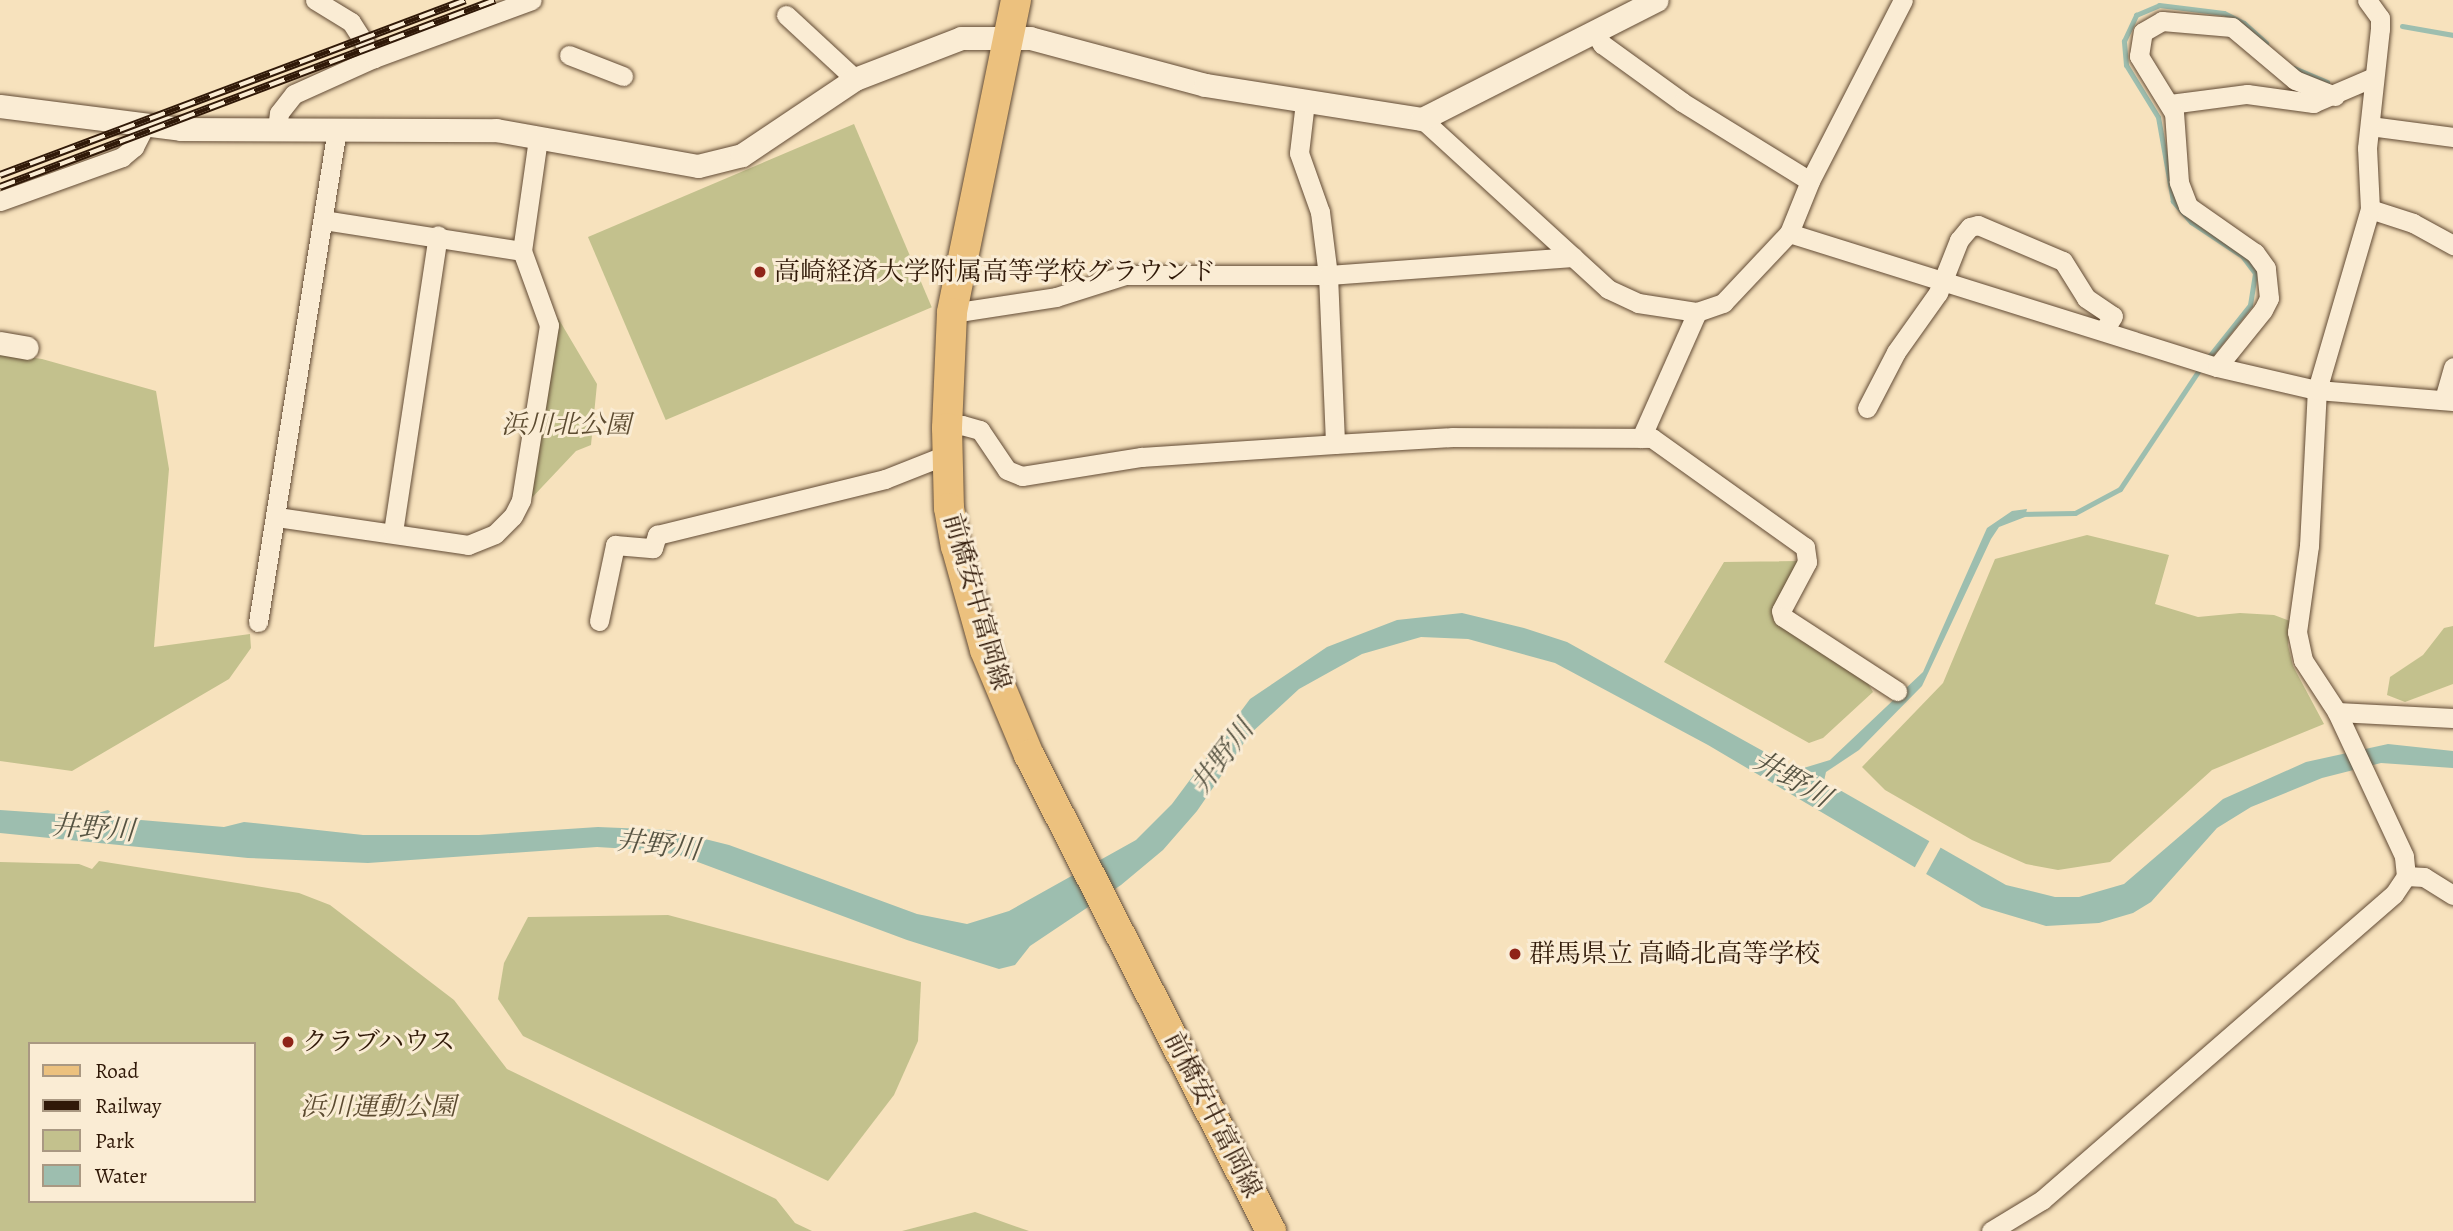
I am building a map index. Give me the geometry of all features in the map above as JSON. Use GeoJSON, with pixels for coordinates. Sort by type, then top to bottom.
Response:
{"type":"FeatureCollection","features":[{"type":"Feature","properties":{"kind":"main road","name":"前橋安中富岡線"},"geometry":{"type":"LineString","coordinates":[[1016,0],[952,313],[948,441],[952,521],[985,650],[1023,743],[1271,1231]]}},
{"type":"Feature","properties":{"kind":"street"},"geometry":{"type":"LineString","coordinates":[[315,0],[351,22],[374,58]]}},
{"type":"Feature","properties":{"kind":"street"},"geometry":{"type":"LineString","coordinates":[[277,129],[279,113],[294,94],[374,58],[532,0]]}},
{"type":"Feature","properties":{"kind":"street"},"geometry":{"type":"LineString","coordinates":[[1422,119],[1596,34],[1657,0]]}},
{"type":"Feature","properties":{"kind":"street"},"geometry":{"type":"LineString","coordinates":[[0,106],[144,127],[496,130],[670,164],[724,161],[759,146],[855,79],[961,37],[1030,38],[1205,85],[1422,119],[1573,257],[1623,298],[1697,312],[1723,303],[1789,233],[1810,181],[1902,0]]}},
{"type":"Feature","properties":{"kind":"street"},"geometry":{"type":"LineString","coordinates":[[1991,1231],[2042,1200],[2394,894],[2406,876],[2404,856],[2337,712],[2303,660],[2297,632],[2309,546],[2318,390],[2370,209],[2367,148],[2380,18],[2367,0]]}},
{"type":"Feature","properties":{"kind":"street"},"geometry":{"type":"LineString","coordinates":[[786,15],[855,79]]}},
{"type":"Feature","properties":{"kind":"street"},"geometry":{"type":"LineString","coordinates":[[2208,364],[2263,310],[2269,283],[2266,268],[2255,254],[2188,206],[2179,182],[2170,104],[2139,56],[2143,32],[2162,21],[2232,27],[2295,80],[2335,96]]}},
{"type":"Feature","properties":{"kind":"street"},"geometry":{"type":"LineString","coordinates":[[1596,34],[1602,44],[1682,102],[1810,181]]}},
{"type":"Feature","properties":{"kind":"street"},"geometry":{"type":"LineString","coordinates":[[569,55],[623,76]]}},
{"type":"Feature","properties":{"kind":"street"},"geometry":{"type":"LineString","coordinates":[[2170,104],[2247,94],[2301,103],[2335,96],[2374,77]]}},
{"type":"Feature","properties":{"kind":"street"},"geometry":{"type":"LineString","coordinates":[[1305,102],[1300,153],[1320,212],[1328,275],[1335,444]]}},
{"type":"Feature","properties":{"kind":"street"},"geometry":{"type":"LineString","coordinates":[[2370,126],[2453,137]]}},
{"type":"Feature","properties":{"kind":"street"},"geometry":{"type":"LineString","coordinates":[[0,201],[122,157],[134,147],[144,127]]}},
{"type":"Feature","properties":{"kind":"street"},"geometry":{"type":"LineString","coordinates":[[258,622],[337,130]]}},
{"type":"Feature","properties":{"kind":"street"},"geometry":{"type":"LineString","coordinates":[[276,517],[468,545],[495,534],[517,509],[549,325],[522,251],[538,138]]}},
{"type":"Feature","properties":{"kind":"street"},"geometry":{"type":"LineString","coordinates":[[2370,209],[2413,223],[2453,246]]}},
{"type":"Feature","properties":{"kind":"street"},"geometry":{"type":"LineString","coordinates":[[324,220],[438,235],[522,251]]}},
{"type":"Feature","properties":{"kind":"street"},"geometry":{"type":"LineString","coordinates":[[1867,408],[1941,282],[1959,240],[1970,227],[1978,225],[2063,261],[2087,298],[2113,316],[2104,330]]}},
{"type":"Feature","properties":{"kind":"street"},"geometry":{"type":"LineString","coordinates":[[1789,233],[2208,364],[2318,390],[2448,400],[2453,367]]}},
{"type":"Feature","properties":{"kind":"street"},"geometry":{"type":"LineString","coordinates":[[393,532],[438,235]]}},
{"type":"Feature","properties":{"kind":"street"},"geometry":{"type":"LineString","coordinates":[[952,313],[1056,297],[1125,275],[1328,275],[1573,257]]}},
{"type":"Feature","properties":{"kind":"street"},"geometry":{"type":"LineString","coordinates":[[1641,438],[1697,312]]}},
{"type":"Feature","properties":{"kind":"street"},"geometry":{"type":"LineString","coordinates":[[0,343],[27,348]]}},
{"type":"Feature","properties":{"kind":"street"},"geometry":{"type":"LineString","coordinates":[[599,621],[615,545],[653,548],[657,535],[886,479],[948,441],[962,425],[981,430],[1007,470],[1022,476],[1141,457],[1335,444],[1453,437],[1641,438],[1660,442],[1805,547],[1807,562],[1781,611],[1783,617],[1892,697]]}},
{"type":"Feature","properties":{"kind":"street"},"geometry":{"type":"LineString","coordinates":[[2337,712],[2453,718]]}},
{"type":"Feature","properties":{"kind":"street"},"geometry":{"type":"LineString","coordinates":[[2406,876],[2424,877],[2453,895]]}},
{"type":"Feature","properties":{"kind":"green space","name":"高崎経済大学附属高等学校グラウンド"},"geometry":{"type":"Polygon","coordinates":[[[854,124],[932,307],[666,420],[588,237],[854,124]]]}},
{"type":"Feature","properties":{"kind":"green space","name":"浜川北公園"},"geometry":{"type":"Polygon","coordinates":[[[558,318],[597,384],[591,445],[576,451],[526,504],[558,318]]]}},
{"type":"Feature","properties":{"kind":"green space"},"geometry":{"type":"Polygon","coordinates":[[[0,353],[42,359],[156,391],[169,469],[154,647],[250,634],[251,648],[229,679],[72,771],[0,761],[0,353]]]}},
{"type":"Feature","properties":{"kind":"green space"},"geometry":{"type":"Polygon","coordinates":[[[2087,535],[2169,555],[2155,604],[2198,617],[2240,613],[2274,615],[2290,621],[2288,645],[2293,666],[2324,724],[2212,770],[2110,862],[2058,870],[2026,864],[1972,840],[1885,790],[1862,767],[1943,683],[1995,559],[2087,535]]]}},
{"type":"Feature","properties":{"kind":"green space"},"geometry":{"type":"Polygon","coordinates":[[[1800,561],[1773,609],[1773,619],[1866,680],[1873,692],[1823,738],[1809,743],[1664,662],[1724,562],[1800,561]]]}},
{"type":"Feature","properties":{"kind":"green space"},"geometry":{"type":"Polygon","coordinates":[[[2453,626],[2453,684],[2405,702],[2387,695],[2390,677],[2423,655],[2444,628],[2453,626]]]}},
{"type":"Feature","properties":{"kind":"green space","name":"浜川運動公園"},"geometry":{"type":"Polygon","coordinates":[[[99,861],[299,893],[330,905],[454,1000],[507,1069],[776,1199],[795,1223],[812,1231],[0,1231],[0,862],[79,864],[92,869],[99,861]]]}},
{"type":"Feature","properties":{"kind":"green space"},"geometry":{"type":"Polygon","coordinates":[[[668,915],[921,982],[918,1041],[894,1095],[828,1181],[523,1036],[498,999],[504,963],[528,917],[668,915]]]}},
{"type":"Feature","properties":{"kind":"green space"},"geometry":{"type":"Polygon","coordinates":[[[975,1212],[1029,1231],[902,1231],[975,1212]]]}},
{"type":"Feature","properties":{"kind":"water","name":"井野川"},"geometry":{"type":"Polygon","coordinates":[[[2027,509],[2025,517],[1999,527],[1991,539],[1922,686],[1859,750],[1826,772],[1824,781],[2006,885],[2055,897],[2079,897],[2124,884],[2223,799],[2306,762],[2388,744],[2453,751],[2453,768],[2381,763],[2322,778],[2251,807],[2217,828],[2151,902],[2133,913],[2099,923],[2046,926],[1982,907],[1708,745],[1555,663],[1468,639],[1421,637],[1362,654],[1299,689],[1250,734],[1197,811],[1163,850],[1121,885],[1030,946],[1015,965],[999,969],[907,940],[679,855],[646,850],[597,847],[368,863],[248,858],[0,833],[0,810],[88,816],[108,810],[117,818],[224,827],[244,822],[363,835],[479,835],[598,827],[669,830],[729,845],[917,914],[967,924],[1009,911],[1136,840],[1172,804],[1250,699],[1327,647],[1397,620],[1462,613],[1524,628],[1567,642],[1797,770],[1830,760],[1923,672],[1987,528],[2012,511],[2027,509]]]}},
{"type":"Feature","properties":{"kind":"pier"},"geometry":{"type":"Polygon","coordinates":[[[1930,840],[1941,846],[1924,877],[1913,871],[1930,840]]]}},
{"type":"Feature","properties":{"kind":"waterway"},"geometry":{"type":"LineString","coordinates":[[2207,359],[2250,305],[2255,273],[2242,256],[2191,222],[2173,201],[2158,117],[2126,65],[2124,41],[2136,15],[2159,5],[2224,13],[2244,23],[2266,43]]}},
{"type":"Feature","properties":{"kind":"waterway"},"geometry":{"type":"LineString","coordinates":[[2402,26],[2453,35]]}},
{"type":"Feature","properties":{"kind":"waterway"},"geometry":{"type":"LineString","coordinates":[[2294,68],[2327,82]]}},
{"type":"Feature","properties":{"kind":"waterway"},"geometry":{"type":"LineString","coordinates":[[2020,514],[2075,513],[2120,489],[2201,367]]}},
{"type":"Feature","properties":{"kind":"railway"},"geometry":{"type":"LineString","coordinates":[[0,175],[465,0]]}},
{"type":"Feature","properties":{"kind":"railway"},"geometry":{"type":"LineString","coordinates":[[0,187],[495,0]]}},
{"type":"Feature","properties":{"kind":"place","name":"高崎経済大学附属高等学校グラウンド"},"geometry":{"type":"Point","coordinates":[760,272]}},
{"type":"Feature","properties":{"kind":"place","name":"群馬県立 高崎北高等学校"},"geometry":{"type":"Point","coordinates":[1515,954]}},
{"type":"Feature","properties":{"kind":"place","name":"クラブハウス"},"geometry":{"type":"Point","coordinates":[288,1042]}}]}
